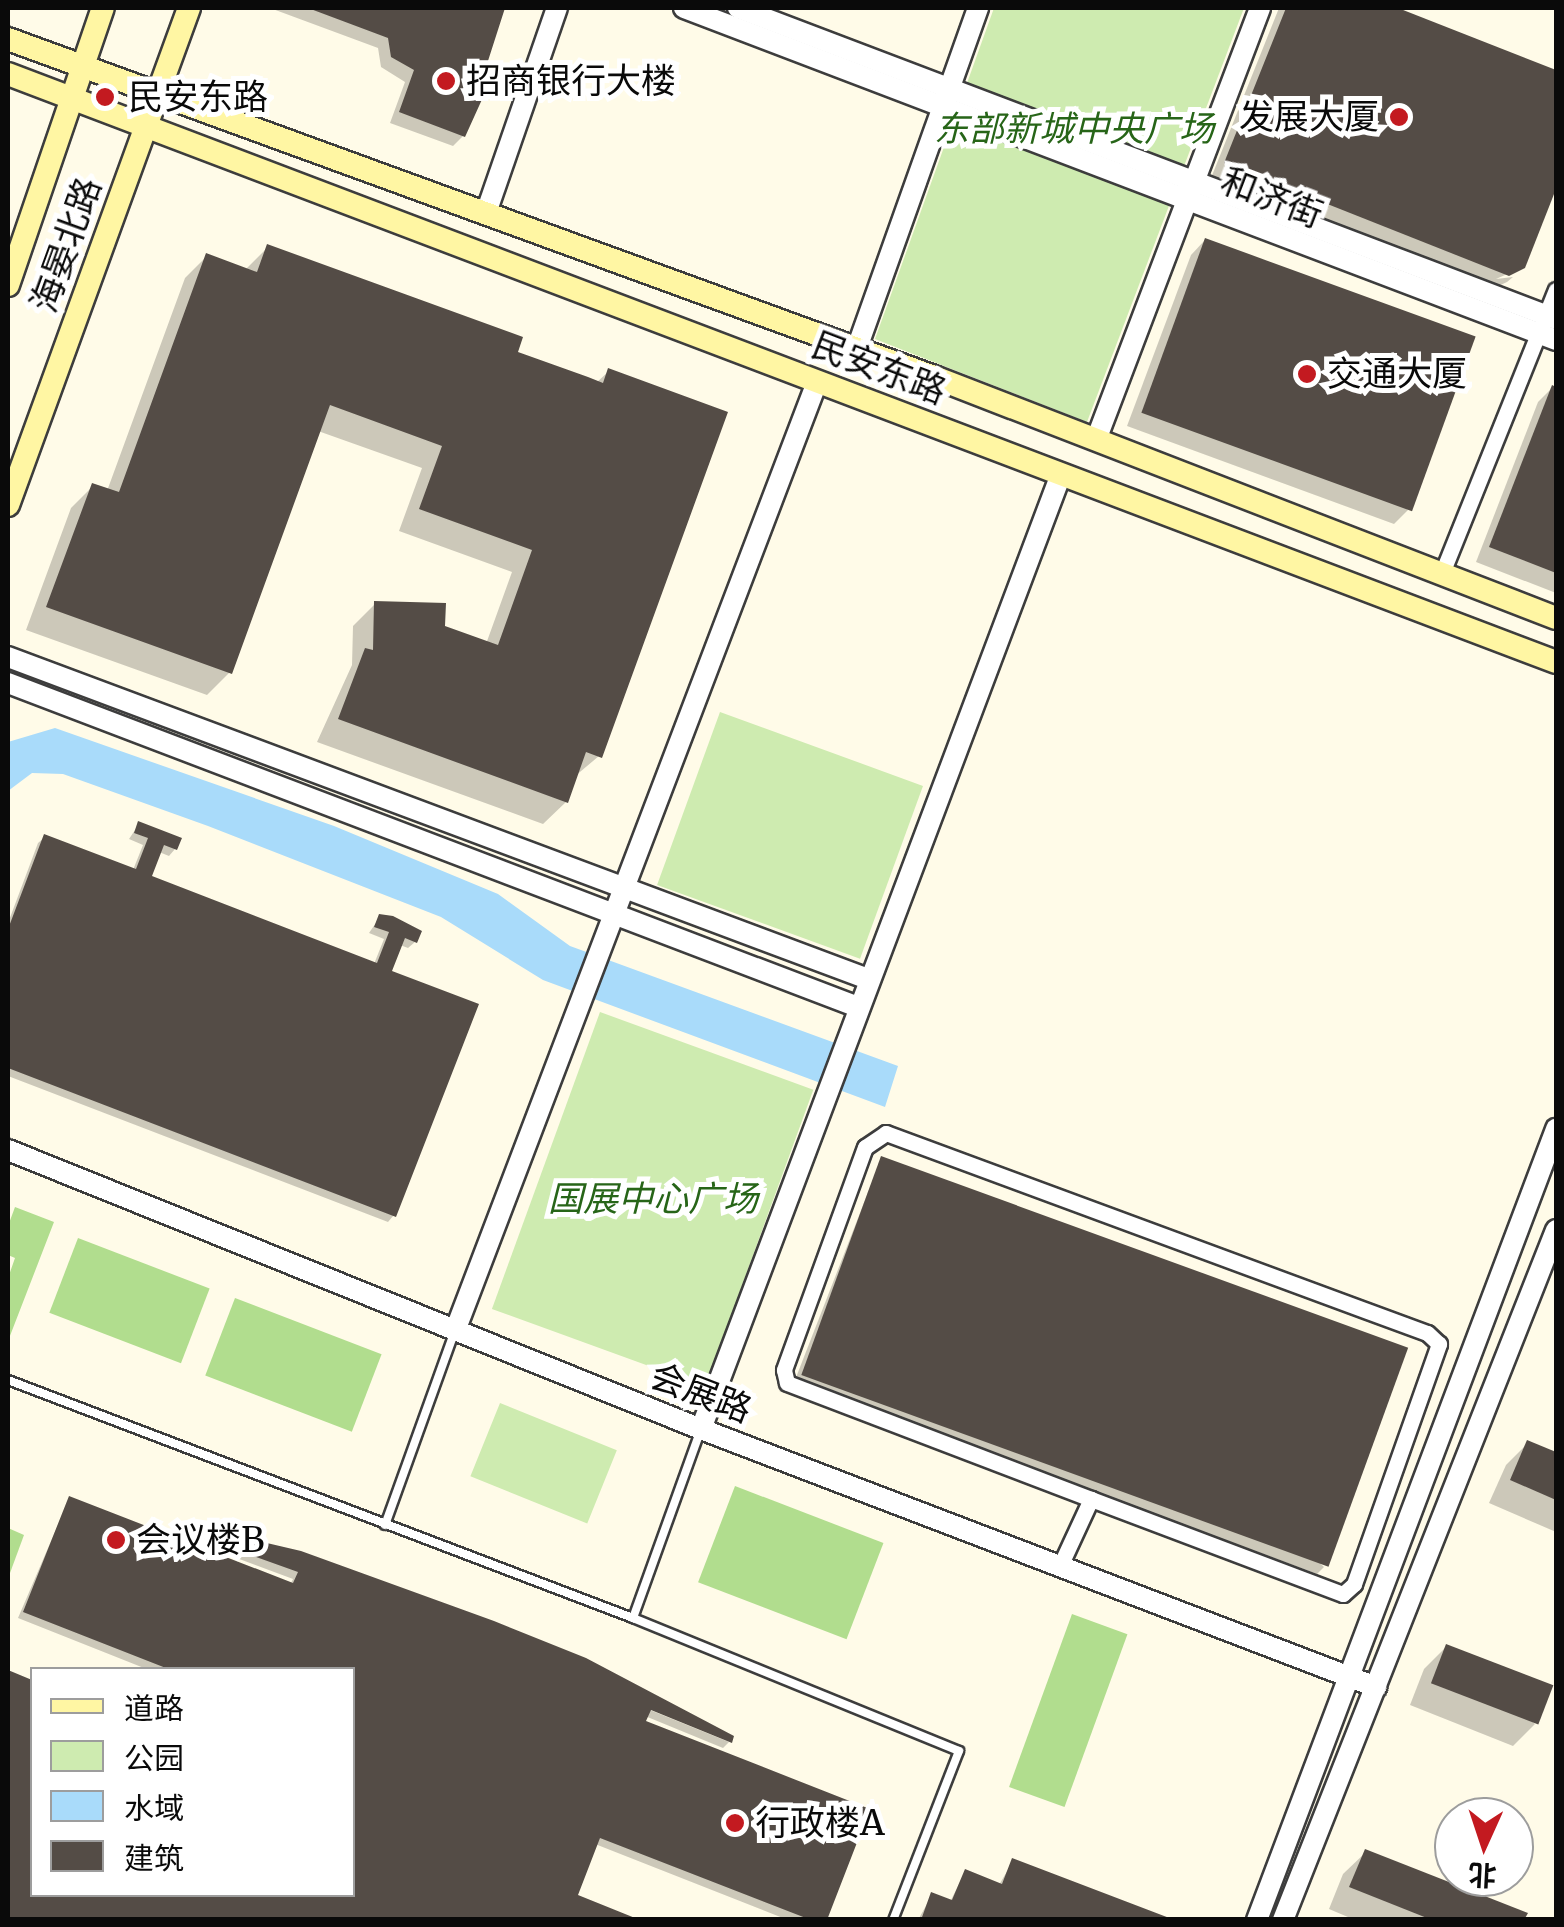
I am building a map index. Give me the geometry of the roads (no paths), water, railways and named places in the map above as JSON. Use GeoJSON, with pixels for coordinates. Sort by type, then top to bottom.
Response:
{"type":"FeatureCollection","features":[{"type":"Feature","properties":{"kind":"main road","name":"海晏北路"},"geometry":{"type":"LineString","coordinates":[[8,286],[104,8]]}},
{"type":"Feature","properties":{"kind":"main road","name":"海晏北路"},"geometry":{"type":"LineString","coordinates":[[8,506],[189,8]]}},
{"type":"Feature","properties":{"kind":"main road","name":"民安东路"},"geometry":{"type":"LineString","coordinates":[[8,39],[857,348],[1556,618]]}},
{"type":"Feature","properties":{"kind":"main road","name":"民安东路"},"geometry":{"type":"LineString","coordinates":[[8,74],[1060,478],[1556,662]]}},
{"type":"Feature","properties":{"kind":"street"},"geometry":{"type":"LineString","coordinates":[[486,210],[557,8]]}},
{"type":"Feature","properties":{"kind":"street","name":"和济街"},"geometry":{"type":"LineString","coordinates":[[684,8],[947,99],[1550,327]]}},
{"type":"Feature","properties":{"kind":"street","name":"和济街"},"geometry":{"type":"LineString","coordinates":[[738,8],[947,99]]}},
{"type":"Feature","properties":{"kind":"street"},"geometry":{"type":"LineString","coordinates":[[857,348],[978,8]]}},
{"type":"Feature","properties":{"kind":"street"},"geometry":{"type":"LineString","coordinates":[[1096,440],[1260,8]]}},
{"type":"Feature","properties":{"kind":"street"},"geometry":{"type":"LineString","coordinates":[[1442,574],[1550,327],[1556,290]]}},
{"type":"Feature","properties":{"kind":"street"},"geometry":{"type":"LineString","coordinates":[[455,1332],[817,382]]}},
{"type":"Feature","properties":{"kind":"street"},"geometry":{"type":"LineString","coordinates":[[701,1429],[1060,478]]}},
{"type":"Feature","properties":{"kind":"street"},"geometry":{"type":"LineString","coordinates":[[8,657],[868,979]]}},
{"type":"Feature","properties":{"kind":"street"},"geometry":{"type":"LineString","coordinates":[[8,683],[858,1007]]}},
{"type":"Feature","properties":{"kind":"street"},"geometry":{"type":"LineString","coordinates":[[1257,1920],[1556,1129]]}},
{"type":"Feature","properties":{"kind":"street"},"geometry":{"type":"LineString","coordinates":[[886,1133],[1428,1333],[1439,1344],[1354,1584],[1343,1594],[1091,1499],[787,1383],[784,1370],[866,1147],[886,1133]]}},
{"type":"Feature","properties":{"kind":"street","name":"会展路"},"geometry":{"type":"LineString","coordinates":[[8,1150],[701,1429],[1376,1686]]}},
{"type":"Feature","properties":{"kind":"street"},"geometry":{"type":"LineString","coordinates":[[1283,1920],[1556,1230]]}},
{"type":"Feature","properties":{"kind":"street"},"geometry":{"type":"LineString","coordinates":[[1060,1566],[1091,1499]]}},
{"type":"Feature","properties":{"kind":"lane"},"geometry":{"type":"LineString","coordinates":[[385,1525],[455,1332]]}},
{"type":"Feature","properties":{"kind":"lane"},"geometry":{"type":"LineString","coordinates":[[8,1380],[633,1618],[959,1751],[893,1920]]}},
{"type":"Feature","properties":{"kind":"lane"},"geometry":{"type":"LineString","coordinates":[[633,1618],[701,1429]]}},
{"type":"Feature","properties":{"kind":"water"},"geometry":{"type":"Polygon","coordinates":[[[55,728],[334,826],[498,894],[570,946],[898,1066],[885,1107],[543,980],[441,917],[208,826],[63,774],[32,773],[8,791],[8,742],[55,728]]]}},
{"type":"Feature","properties":{"kind":"place","name":"招商银行大楼"},"geometry":{"type":"Point","coordinates":[446,81]}},
{"type":"Feature","properties":{"kind":"place","name":"民安东路"},"geometry":{"type":"Point","coordinates":[105,97]}},
{"type":"Feature","properties":{"kind":"place","name":"发展大厦"},"geometry":{"type":"Point","coordinates":[1399,117]}},
{"type":"Feature","properties":{"kind":"place","name":"交通大厦"},"geometry":{"type":"Point","coordinates":[1307,374]}},
{"type":"Feature","properties":{"kind":"place","name":"会议楼B"},"geometry":{"type":"Point","coordinates":[116,1540]}},
{"type":"Feature","properties":{"kind":"place","name":"行政楼A"},"geometry":{"type":"Point","coordinates":[735,1823]}},
{"type":"Feature","properties":{"kind":"park label","name":"东部新城中央广场"},"geometry":{"type":"Point","coordinates":[1074,129]}},
{"type":"Feature","properties":{"kind":"park label","name":"国展中心广场"},"geometry":{"type":"Point","coordinates":[653,1199]}}]}
